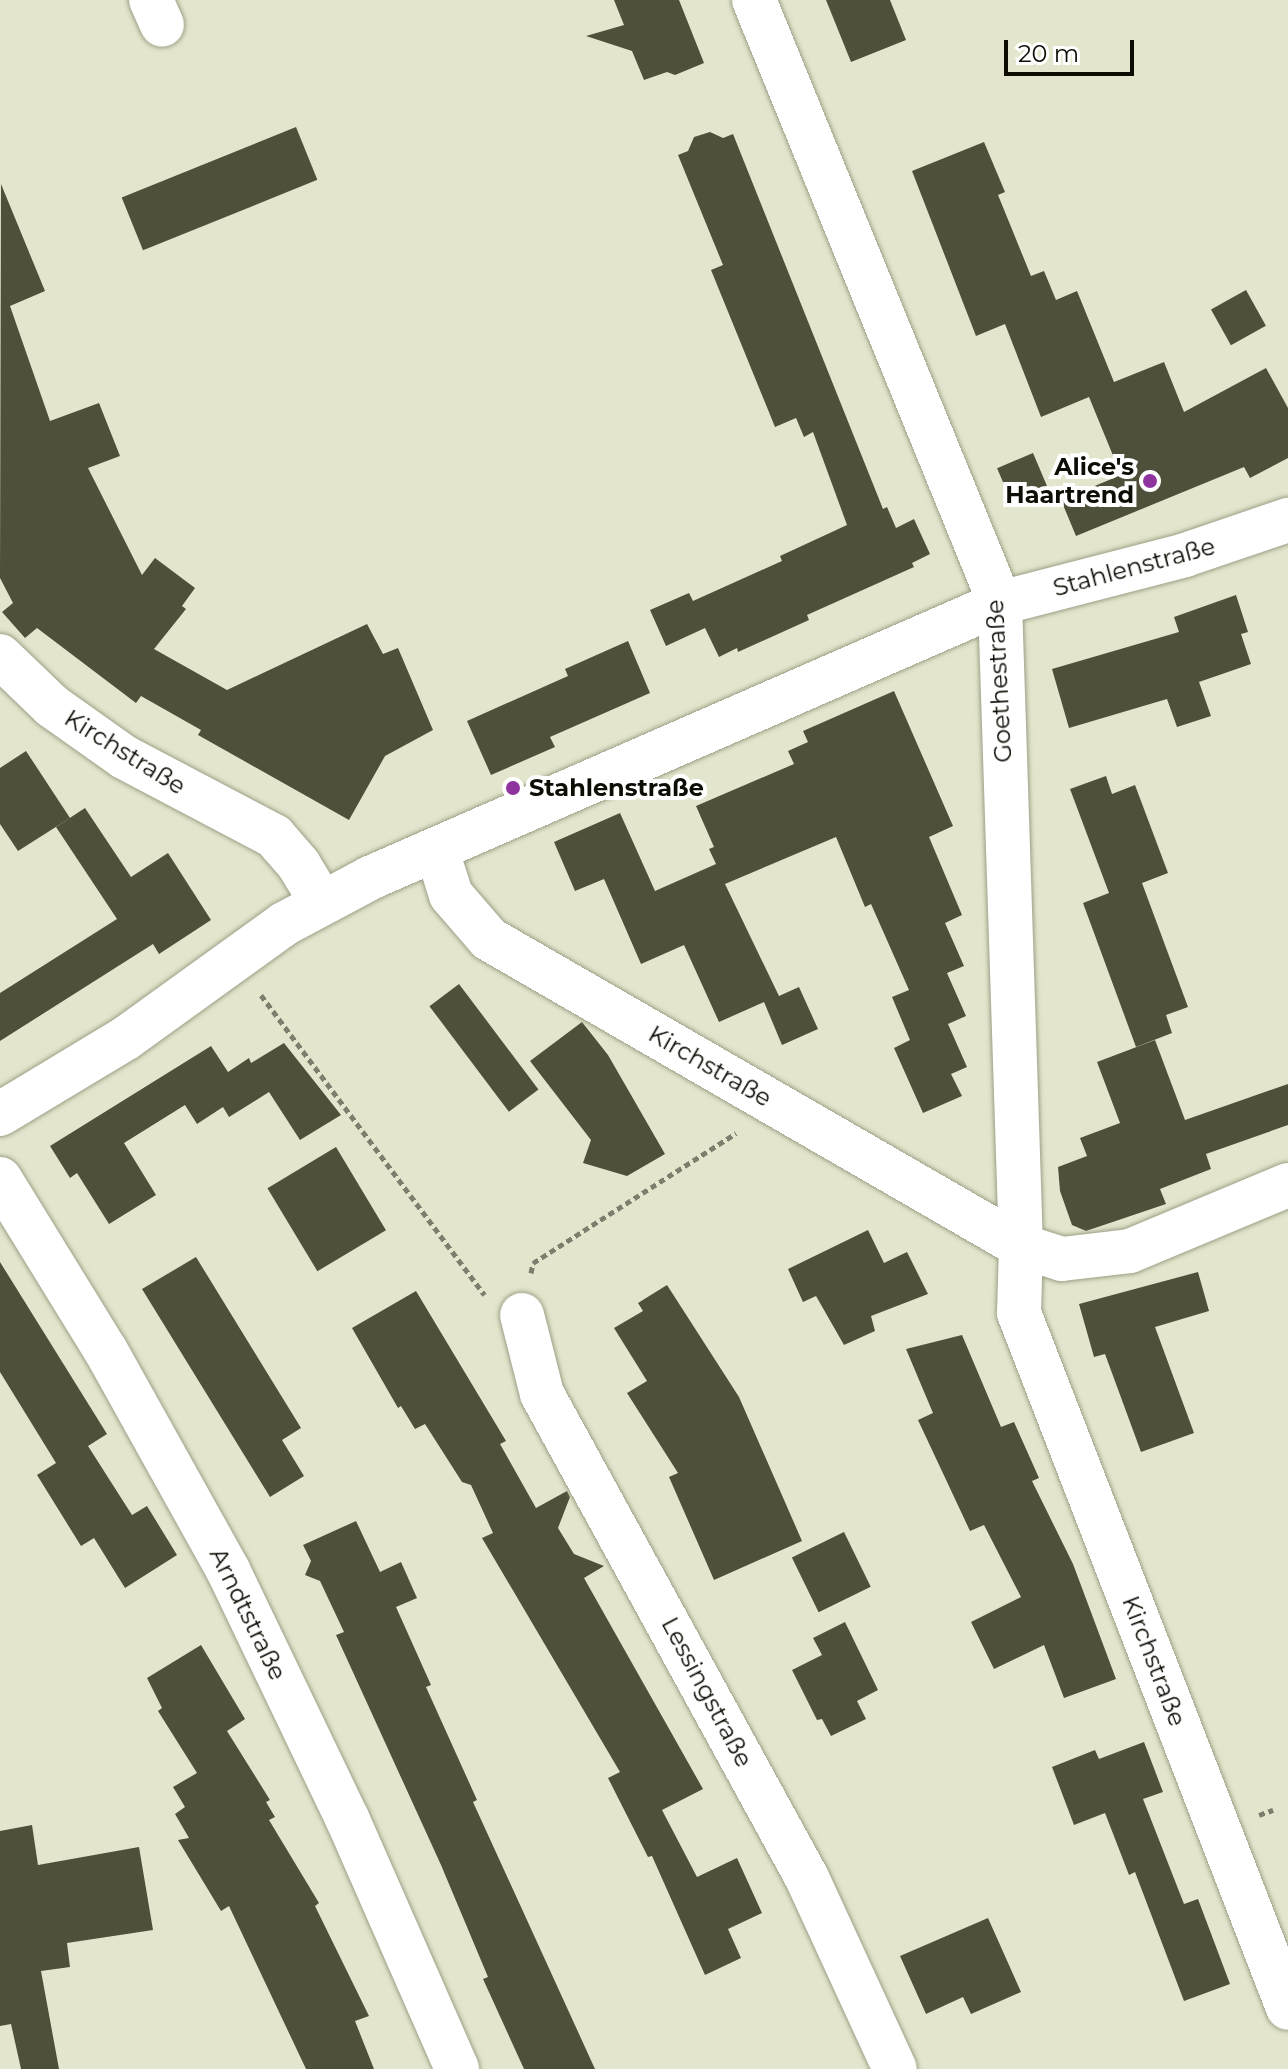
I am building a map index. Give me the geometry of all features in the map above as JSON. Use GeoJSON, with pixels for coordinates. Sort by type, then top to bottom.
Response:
{"type":"FeatureCollection","features":[{"type":"Feature","properties":{"kind":"street","name":"Goethestraße"},"geometry":{"type":"LineString","coordinates":[[754,0],[1000,603],[1021,1246],[1019,1313]]}},
{"type":"Feature","properties":{"kind":"street","name":"Stahlenstraße"},"geometry":{"type":"LineString","coordinates":[[0,1114],[126,1038],[234,959],[322,903],[1000,603],[1185,555],[1288,520]]}},
{"type":"Feature","properties":{"kind":"street","name":"Kirchstraße"},"geometry":{"type":"LineString","coordinates":[[0,656],[52,706],[124,757],[274,836],[299,865],[322,903]]}},
{"type":"Feature","properties":{"kind":"street","name":"Kirchstraße"},"geometry":{"type":"LineString","coordinates":[[437,851],[451,895],[489,939],[1021,1246],[1062,1259],[1130,1251],[1288,1185]]}},
{"type":"Feature","properties":{"kind":"street","name":"Arndtstraße"},"geometry":{"type":"LineString","coordinates":[[0,1179],[106,1351],[228,1570],[347,1818],[457,2069]]}},
{"type":"Feature","properties":{"kind":"street","name":"Kirchstraße"},"geometry":{"type":"LineString","coordinates":[[1019,1313],[1288,2008]]}},
{"type":"Feature","properties":{"kind":"street","name":"Lessingstraße"},"geometry":{"type":"LineString","coordinates":[[522,1315],[542,1394],[608,1508],[807,1878],[895,2069]]}},
{"type":"Feature","properties":{"kind":"path"},"geometry":{"type":"LineString","coordinates":[[234,959],[483,1294],[522,1315],[533,1263],[778,1105]]}},
{"type":"Feature","properties":{"kind":"building"},"geometry":{"type":"Polygon","coordinates":[[[614,0],[679,0],[704,63],[675,75],[667,72],[644,80],[632,51],[586,36],[624,25],[614,0]]]}},
{"type":"Feature","properties":{"kind":"building"},"geometry":{"type":"Polygon","coordinates":[[[826,0],[890,0],[906,40],[851,62],[826,0]]]}},
{"type":"Feature","properties":{"kind":"building"},"geometry":{"type":"Polygon","coordinates":[[[296,127],[317,180],[143,250],[122,197],[296,127]]]}},
{"type":"Feature","properties":{"kind":"building"},"geometry":{"type":"Polygon","coordinates":[[[710,132],[723,138],[733,134],[883,509],[887,507],[896,528],[914,519],[930,554],[912,563],[914,567],[807,615],[809,620],[738,652],[737,648],[719,657],[705,628],[666,646],[650,610],[689,593],[693,601],[782,561],[780,556],[847,525],[813,432],[804,437],[796,418],[775,427],[711,270],[723,265],[678,155],[688,151],[694,137],[710,132]]]}},
{"type":"Feature","properties":{"kind":"building"},"geometry":{"type":"Polygon","coordinates":[[[984,142],[1005,192],[998,195],[1031,276],[1044,271],[1056,300],[1077,291],[1114,382],[1164,362],[1184,412],[1266,368],[1288,408],[1288,458],[1250,478],[1244,467],[1076,536],[1061,500],[1121,475],[1089,397],[1041,417],[1005,324],[976,336],[912,171],[984,142]]]}},
{"type":"Feature","properties":{"kind":"building"},"geometry":{"type":"Polygon","coordinates":[[[1,184],[45,291],[10,306],[50,421],[99,403],[120,456],[88,468],[142,575],[155,558],[195,588],[182,606],[186,609],[154,649],[227,690],[367,624],[383,654],[398,648],[433,730],[385,756],[349,820],[198,735],[201,730],[141,696],[136,703],[37,628],[25,638],[2,612],[13,603],[0,578],[1,184]]]}},
{"type":"Feature","properties":{"kind":"building"},"geometry":{"type":"Polygon","coordinates":[[[1246,290],[1266,326],[1231,345],[1211,309],[1246,290]]]}},
{"type":"Feature","properties":{"kind":"building"},"geometry":{"type":"Polygon","coordinates":[[[1033,453],[1048,488],[1012,503],[997,468],[1033,453]]]}},
{"type":"Feature","properties":{"kind":"building"},"geometry":{"type":"Polygon","coordinates":[[[1236,595],[1248,632],[1241,634],[1251,664],[1199,682],[1211,716],[1177,727],[1167,699],[1069,728],[1052,669],[1179,632],[1174,617],[1236,595]]]}},
{"type":"Feature","properties":{"kind":"building"},"geometry":{"type":"Polygon","coordinates":[[[628,641],[650,693],[550,737],[555,747],[491,775],[467,721],[568,676],[565,669],[628,641]]]}},
{"type":"Feature","properties":{"kind":"building"},"geometry":{"type":"Polygon","coordinates":[[[894,691],[953,826],[929,837],[962,915],[945,923],[964,966],[947,973],[966,1016],[948,1024],[967,1067],[951,1074],[962,1096],[923,1113],[894,1048],[910,1040],[892,997],[909,990],[871,904],[865,907],[836,837],[725,884],[779,996],[799,987],[818,1029],[782,1045],[764,1002],[719,1022],[684,945],[641,964],[604,879],[575,891],[554,842],[620,813],[655,891],[716,864],[709,849],[714,847],[696,806],[794,764],[788,751],[808,742],[803,731],[894,691]]]}},
{"type":"Feature","properties":{"kind":"building"},"geometry":{"type":"Polygon","coordinates":[[[26,751],[70,818],[18,851],[0,824],[0,768],[26,751]]]}},
{"type":"Feature","properties":{"kind":"building"},"geometry":{"type":"Polygon","coordinates":[[[1106,776],[1112,794],[1135,785],[1168,873],[1142,883],[1188,1007],[1166,1015],[1172,1033],[1136,1047],[1083,903],[1109,893],[1070,789],[1106,776]]]}},
{"type":"Feature","properties":{"kind":"building"},"geometry":{"type":"Polygon","coordinates":[[[85,808],[131,877],[168,853],[211,920],[159,954],[153,944],[0,1041],[0,993],[117,919],[56,827],[85,808]]]}},
{"type":"Feature","properties":{"kind":"building"},"geometry":{"type":"Polygon","coordinates":[[[459,984],[538,1089],[509,1112],[429,1006],[459,984]]]}},
{"type":"Feature","properties":{"kind":"building"},"geometry":{"type":"Polygon","coordinates":[[[582,1022],[608,1055],[665,1154],[627,1176],[583,1163],[591,1140],[530,1061],[582,1022]]]}},
{"type":"Feature","properties":{"kind":"building"},"geometry":{"type":"Polygon","coordinates":[[[1155,1040],[1185,1120],[1288,1084],[1288,1125],[1206,1154],[1211,1169],[1160,1189],[1166,1204],[1086,1231],[1072,1225],[1060,1191],[1058,1167],[1087,1156],[1080,1138],[1120,1123],[1097,1062],[1155,1040]]]}},
{"type":"Feature","properties":{"kind":"building"},"geometry":{"type":"Polygon","coordinates":[[[284,1043],[341,1115],[300,1140],[269,1092],[229,1117],[223,1107],[197,1124],[185,1105],[124,1143],[156,1195],[109,1224],[77,1173],[70,1178],[50,1146],[211,1046],[228,1072],[249,1058],[251,1063],[284,1043]]]}},
{"type":"Feature","properties":{"kind":"building"},"geometry":{"type":"Polygon","coordinates":[[[336,1147],[386,1230],[317,1271],[267,1188],[336,1147]]]}},
{"type":"Feature","properties":{"kind":"building"},"geometry":{"type":"Polygon","coordinates":[[[868,1230],[884,1263],[907,1252],[928,1294],[871,1316],[875,1331],[844,1345],[816,1296],[803,1302],[788,1269],[868,1230]]]}},
{"type":"Feature","properties":{"kind":"building"},"geometry":{"type":"Polygon","coordinates":[[[196,1257],[301,1428],[282,1440],[304,1476],[270,1497],[142,1289],[196,1257]]]}},
{"type":"Feature","properties":{"kind":"building"},"geometry":{"type":"Polygon","coordinates":[[[0,1262],[107,1434],[88,1446],[132,1515],[147,1506],[177,1555],[125,1588],[94,1538],[81,1546],[37,1475],[56,1463],[0,1372],[0,1262]]]}},
{"type":"Feature","properties":{"kind":"building"},"geometry":{"type":"Polygon","coordinates":[[[1198,1272],[1209,1311],[1155,1327],[1194,1433],[1141,1452],[1105,1354],[1094,1357],[1079,1304],[1198,1272]]]}},
{"type":"Feature","properties":{"kind":"building"},"geometry":{"type":"Polygon","coordinates":[[[667,1285],[739,1397],[802,1541],[714,1580],[669,1477],[678,1473],[627,1393],[647,1381],[614,1328],[643,1311],[638,1303],[667,1285]]]}},
{"type":"Feature","properties":{"kind":"building"},"geometry":{"type":"Polygon","coordinates":[[[416,1291],[506,1441],[500,1444],[536,1508],[567,1491],[570,1497],[558,1528],[574,1554],[604,1566],[584,1578],[703,1789],[662,1810],[697,1877],[737,1858],[762,1913],[728,1929],[741,1958],[705,1975],[652,1856],[648,1857],[608,1778],[620,1772],[482,1538],[493,1533],[471,1485],[462,1482],[425,1424],[415,1429],[401,1406],[398,1408],[352,1328],[416,1291]]]}},
{"type":"Feature","properties":{"kind":"building"},"geometry":{"type":"Polygon","coordinates":[[[962,1335],[1001,1427],[1014,1422],[1039,1478],[1032,1481],[1073,1564],[1116,1679],[1064,1698],[1044,1645],[994,1669],[971,1622],[1021,1597],[984,1525],[970,1531],[918,1420],[933,1413],[906,1349],[962,1335]]]}},
{"type":"Feature","properties":{"kind":"building"},"geometry":{"type":"Polygon","coordinates":[[[356,1521],[380,1572],[401,1562],[417,1598],[396,1607],[431,1685],[426,1687],[477,1800],[473,1802],[595,2069],[524,2069],[483,1979],[488,1977],[441,1865],[336,1635],[344,1632],[320,1581],[305,1575],[311,1561],[303,1545],[356,1521]]]}},
{"type":"Feature","properties":{"kind":"building"},"geometry":{"type":"Polygon","coordinates":[[[844,1532],[871,1587],[819,1612],[792,1557],[844,1532]]]}},
{"type":"Feature","properties":{"kind":"building"},"geometry":{"type":"Polygon","coordinates":[[[845,1622],[878,1690],[857,1701],[866,1719],[831,1736],[822,1719],[817,1720],[792,1670],[822,1655],[813,1638],[845,1622]]]}},
{"type":"Feature","properties":{"kind":"building"},"geometry":{"type":"Polygon","coordinates":[[[201,1645],[245,1719],[227,1731],[270,1800],[266,1802],[275,1817],[269,1820],[319,1903],[315,1906],[369,2016],[355,2021],[374,2069],[306,2069],[229,1906],[221,1911],[178,1840],[189,1838],[175,1814],[185,1807],[173,1787],[197,1773],[158,1711],[162,1708],[147,1678],[201,1645]]]}},
{"type":"Feature","properties":{"kind":"building"},"geometry":{"type":"Polygon","coordinates":[[[1144,1742],[1163,1792],[1143,1799],[1184,1904],[1198,1899],[1230,1984],[1184,2001],[1135,1872],[1129,1875],[1105,1813],[1074,1825],[1052,1767],[1095,1750],[1099,1759],[1144,1742]]]}},
{"type":"Feature","properties":{"kind":"building"},"geometry":{"type":"Polygon","coordinates":[[[32,1825],[38,1865],[139,1847],[153,1930],[67,1943],[70,1967],[41,1971],[59,2069],[21,2069],[11,2024],[0,2026],[0,1831],[32,1825]]]}},
{"type":"Feature","properties":{"kind":"building"},"geometry":{"type":"Polygon","coordinates":[[[988,1918],[1021,1992],[971,2014],[963,1997],[926,2014],[900,1956],[988,1918]]]}},
{"type":"Feature","properties":{"kind":"place","name":"Alice's Haartrend"},"geometry":{"type":"Point","coordinates":[1150,481]}},
{"type":"Feature","properties":{"kind":"place","name":"Stahlenstraße"},"geometry":{"type":"Point","coordinates":[513,788]}}]}
